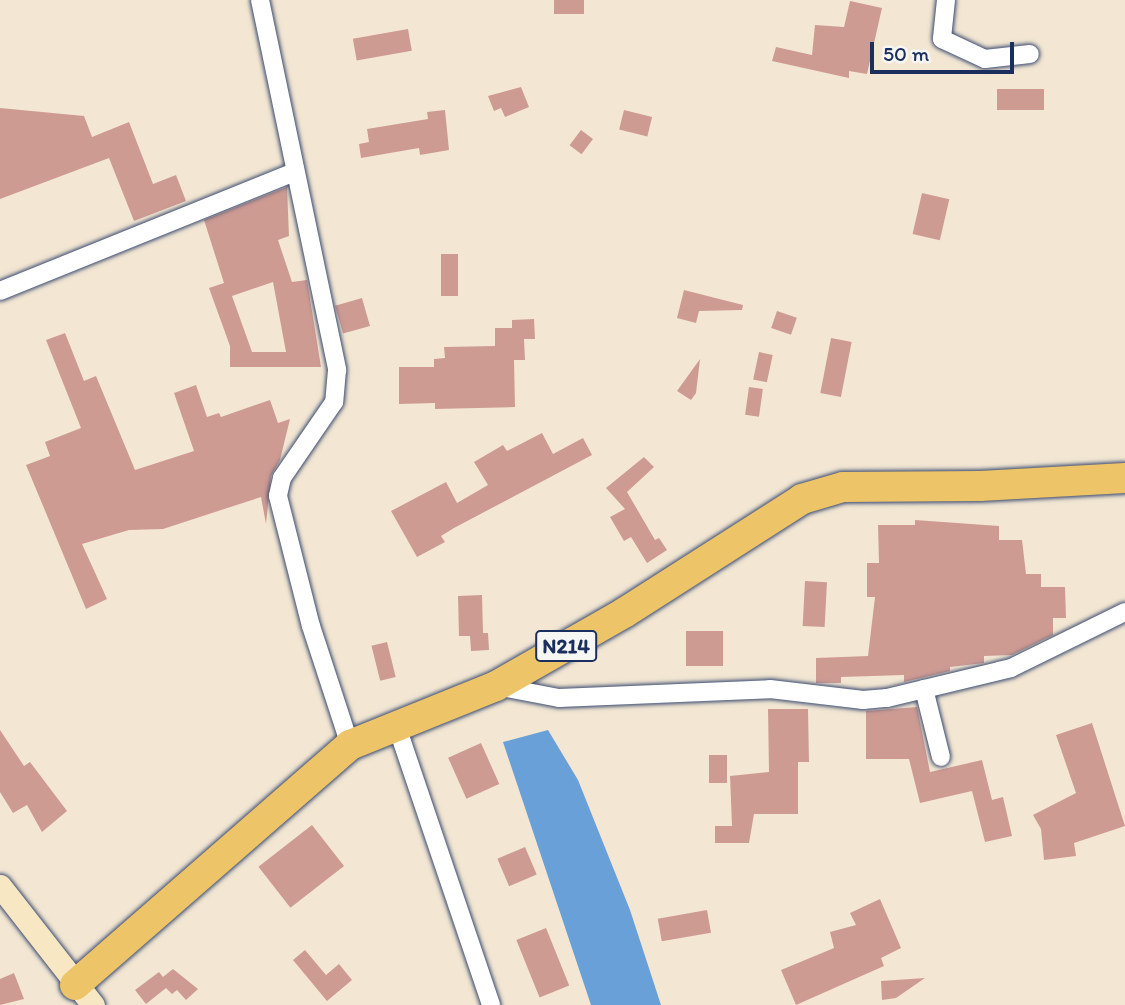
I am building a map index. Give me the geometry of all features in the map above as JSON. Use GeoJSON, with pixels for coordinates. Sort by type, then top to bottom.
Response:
{"type":"FeatureCollection","features":[{"type":"Feature","properties":{"kind":"highway","name":"N214"},"geometry":{"type":"LineString","coordinates":[[84,995],[350,745],[396,724],[496,686],[624,612],[802,499],[844,488],[1125,478]]}},
{"type":"Feature","properties":{"kind":"main road"},"geometry":{"type":"LineString","coordinates":[[0,886],[8,905],[84,995]]}},
{"type":"Feature","properties":{"kind":"street"},"geometry":{"type":"LineString","coordinates":[[260,0],[337,370],[334,402],[282,478],[278,496],[311,626],[350,745]]}},
{"type":"Feature","properties":{"kind":"street"},"geometry":{"type":"LineString","coordinates":[[946,0],[942,39],[985,60],[1030,54]]}},
{"type":"Feature","properties":{"kind":"street"},"geometry":{"type":"LineString","coordinates":[[0,291],[294,172]]}},
{"type":"Feature","properties":{"kind":"street"},"geometry":{"type":"LineString","coordinates":[[496,686],[559,698],[771,689],[863,700],[924,689],[1011,668],[1125,612]]}},
{"type":"Feature","properties":{"kind":"street"},"geometry":{"type":"LineString","coordinates":[[924,689],[941,757]]}},
{"type":"Feature","properties":{"kind":"street"},"geometry":{"type":"LineString","coordinates":[[396,724],[491,1005]]}},
{"type":"Feature","properties":{"kind":"water"},"geometry":{"type":"Polygon","coordinates":[[[548,730],[578,780],[630,910],[661,1005],[591,1005],[503,742],[548,730]]]}},
{"type":"Feature","properties":{"kind":"building"},"geometry":{"type":"Polygon","coordinates":[[[554,0],[584,0],[584,14],[554,14],[554,0]]]}},
{"type":"Feature","properties":{"kind":"building"},"geometry":{"type":"Polygon","coordinates":[[[850,1],[882,8],[867,74],[849,71],[849,78],[772,61],[776,47],[812,55],[815,25],[844,27],[850,1]]]}},
{"type":"Feature","properties":{"kind":"building"},"geometry":{"type":"Polygon","coordinates":[[[408,29],[412,51],[357,60],[353,39],[408,29]]]}},
{"type":"Feature","properties":{"kind":"building"},"geometry":{"type":"Polygon","coordinates":[[[521,87],[529,107],[505,117],[501,108],[494,111],[488,96],[521,87]]]}},
{"type":"Feature","properties":{"kind":"building"},"geometry":{"type":"Polygon","coordinates":[[[997,89],[1044,89],[1044,110],[997,110],[997,89]]]}},
{"type":"Feature","properties":{"kind":"building"},"geometry":{"type":"Polygon","coordinates":[[[0,108],[84,116],[92,137],[129,122],[153,184],[176,175],[186,201],[134,221],[109,158],[0,199],[0,108]]]}},
{"type":"Feature","properties":{"kind":"building"},"geometry":{"type":"Polygon","coordinates":[[[445,110],[449,150],[420,155],[419,148],[361,158],[359,144],[369,142],[367,129],[428,119],[427,112],[445,110]]]}},
{"type":"Feature","properties":{"kind":"building"},"geometry":{"type":"Polygon","coordinates":[[[624,110],[652,117],[647,136],[619,129],[624,110]]]}},
{"type":"Feature","properties":{"kind":"building"},"geometry":{"type":"Polygon","coordinates":[[[581,130],[593,139],[582,154],[570,145],[581,130]]]}},
{"type":"Feature","properties":{"kind":"building"},"geometry":{"type":"Polygon","coordinates":[[[287,187],[289,236],[278,240],[292,282],[307,280],[321,367],[230,367],[230,346],[209,288],[224,283],[204,220],[287,187]],[[273,282],[232,296],[252,352],[286,352],[273,282]]]}},
{"type":"Feature","properties":{"kind":"building"},"geometry":{"type":"Polygon","coordinates":[[[922,193],[949,199],[940,240],[913,234],[922,193]]]}},
{"type":"Feature","properties":{"kind":"building"},"geometry":{"type":"Polygon","coordinates":[[[441,254],[458,254],[458,296],[441,296],[441,254]]]}},
{"type":"Feature","properties":{"kind":"building"},"geometry":{"type":"Polygon","coordinates":[[[684,290],[743,305],[742,310],[699,311],[696,323],[677,318],[684,290]]]}},
{"type":"Feature","properties":{"kind":"building"},"geometry":{"type":"Polygon","coordinates":[[[362,298],[370,326],[343,334],[335,306],[362,298]]]}},
{"type":"Feature","properties":{"kind":"building"},"geometry":{"type":"Polygon","coordinates":[[[777,311],[797,318],[791,335],[771,328],[777,311]]]}},
{"type":"Feature","properties":{"kind":"building"},"geometry":{"type":"Polygon","coordinates":[[[534,319],[535,339],[524,339],[525,360],[514,360],[515,407],[435,409],[435,403],[399,404],[399,367],[434,367],[434,359],[445,358],[444,347],[495,346],[495,328],[512,328],[512,320],[534,319]]]}},
{"type":"Feature","properties":{"kind":"building"},"geometry":{"type":"Polygon","coordinates":[[[65,333],[84,381],[96,376],[135,470],[194,451],[174,393],[196,385],[207,417],[219,413],[221,417],[270,400],[278,423],[290,419],[280,460],[271,476],[266,524],[261,497],[163,529],[129,530],[82,544],[107,599],[86,609],[26,465],[50,456],[45,442],[81,428],[46,340],[65,333]]]}},
{"type":"Feature","properties":{"kind":"building"},"geometry":{"type":"Polygon","coordinates":[[[831,338],[852,342],[841,397],[820,393],[831,338]]]}},
{"type":"Feature","properties":{"kind":"building"},"geometry":{"type":"Polygon","coordinates":[[[759,352],[773,355],[767,382],[753,379],[759,352]]]}},
{"type":"Feature","properties":{"kind":"building"},"geometry":{"type":"Polygon","coordinates":[[[700,359],[696,393],[691,400],[677,391],[700,359]]]}},
{"type":"Feature","properties":{"kind":"building"},"geometry":{"type":"Polygon","coordinates":[[[749,387],[763,389],[759,417],[745,415],[749,387]]]}},
{"type":"Feature","properties":{"kind":"building"},"geometry":{"type":"Polygon","coordinates":[[[542,433],[553,454],[583,438],[592,455],[454,528],[441,536],[445,542],[417,557],[391,511],[446,482],[457,503],[488,485],[474,462],[503,445],[507,451],[542,433]]]}},
{"type":"Feature","properties":{"kind":"building"},"geometry":{"type":"Polygon","coordinates":[[[644,457],[654,467],[627,492],[655,540],[659,538],[667,550],[647,563],[631,537],[624,541],[610,517],[625,509],[606,488],[644,457]]]}},
{"type":"Feature","properties":{"kind":"building"},"geometry":{"type":"Polygon","coordinates":[[[915,520],[999,526],[999,540],[1022,540],[1026,574],[1041,574],[1041,587],[1065,587],[1066,618],[1053,618],[1053,635],[1012,655],[984,656],[984,663],[950,667],[950,671],[904,682],[904,675],[841,677],[841,683],[816,683],[816,658],[868,656],[875,597],[867,597],[867,563],[879,563],[878,525],[915,525],[915,520]]]}},
{"type":"Feature","properties":{"kind":"building"},"geometry":{"type":"Polygon","coordinates":[[[805,581],[827,582],[825,627],[803,626],[805,581]]]}},
{"type":"Feature","properties":{"kind":"building"},"geometry":{"type":"Polygon","coordinates":[[[482,595],[483,633],[488,633],[489,650],[471,651],[470,636],[459,636],[458,596],[482,595]]]}},
{"type":"Feature","properties":{"kind":"building"},"geometry":{"type":"Polygon","coordinates":[[[686,631],[723,631],[723,666],[686,666],[686,631]]]}},
{"type":"Feature","properties":{"kind":"building"},"geometry":{"type":"Polygon","coordinates":[[[387,642],[396,677],[380,681],[371,646],[387,642]]]}},
{"type":"Feature","properties":{"kind":"building"},"geometry":{"type":"Polygon","coordinates":[[[917,707],[930,772],[982,760],[992,800],[1003,797],[1012,836],[985,842],[972,791],[920,803],[909,759],[866,759],[866,711],[917,707]]]}},
{"type":"Feature","properties":{"kind":"building"},"geometry":{"type":"Polygon","coordinates":[[[768,709],[808,709],[809,762],[798,762],[798,814],[754,814],[749,843],[715,843],[715,826],[732,826],[730,776],[769,772],[768,709]]]}},
{"type":"Feature","properties":{"kind":"building"},"geometry":{"type":"Polygon","coordinates":[[[1092,723],[1125,826],[1074,843],[1076,856],[1044,860],[1041,829],[1033,815],[1076,793],[1056,735],[1092,723]]]}},
{"type":"Feature","properties":{"kind":"building"},"geometry":{"type":"Polygon","coordinates":[[[0,730],[24,766],[30,762],[67,811],[42,832],[27,805],[13,813],[0,792],[0,730]]]}},
{"type":"Feature","properties":{"kind":"building"},"geometry":{"type":"Polygon","coordinates":[[[481,743],[499,784],[466,799],[448,758],[481,743]]]}},
{"type":"Feature","properties":{"kind":"building"},"geometry":{"type":"Polygon","coordinates":[[[709,755],[727,755],[727,783],[709,783],[709,755]]]}},
{"type":"Feature","properties":{"kind":"building"},"geometry":{"type":"Polygon","coordinates":[[[312,825],[344,866],[290,908],[258,867],[312,825]]]}},
{"type":"Feature","properties":{"kind":"building"},"geometry":{"type":"Polygon","coordinates":[[[525,847],[537,875],[509,886],[497,859],[525,847]]]}},
{"type":"Feature","properties":{"kind":"building"},"geometry":{"type":"Polygon","coordinates":[[[880,899],[901,948],[881,958],[884,966],[796,1005],[781,970],[834,948],[830,932],[856,925],[850,913],[880,899]]]}},
{"type":"Feature","properties":{"kind":"building"},"geometry":{"type":"Polygon","coordinates":[[[707,910],[711,933],[662,941],[658,919],[707,910]]]}},
{"type":"Feature","properties":{"kind":"building"},"geometry":{"type":"Polygon","coordinates":[[[546,928],[569,985],[540,997],[516,940],[546,928]]]}},
{"type":"Feature","properties":{"kind":"building"},"geometry":{"type":"Polygon","coordinates":[[[305,950],[326,975],[339,964],[352,980],[327,1001],[293,960],[305,950]]]}},
{"type":"Feature","properties":{"kind":"building"},"geometry":{"type":"Polygon","coordinates":[[[173,969],[198,989],[186,1000],[177,990],[172,994],[166,988],[146,1004],[135,990],[159,972],[163,977],[173,969]]]}},
{"type":"Feature","properties":{"kind":"building"},"geometry":{"type":"Polygon","coordinates":[[[14,973],[24,999],[0,1005],[0,979],[14,973]]]}},
{"type":"Feature","properties":{"kind":"building"},"geometry":{"type":"Polygon","coordinates":[[[925,978],[896,998],[882,1000],[881,981],[925,978]]]}}]}
